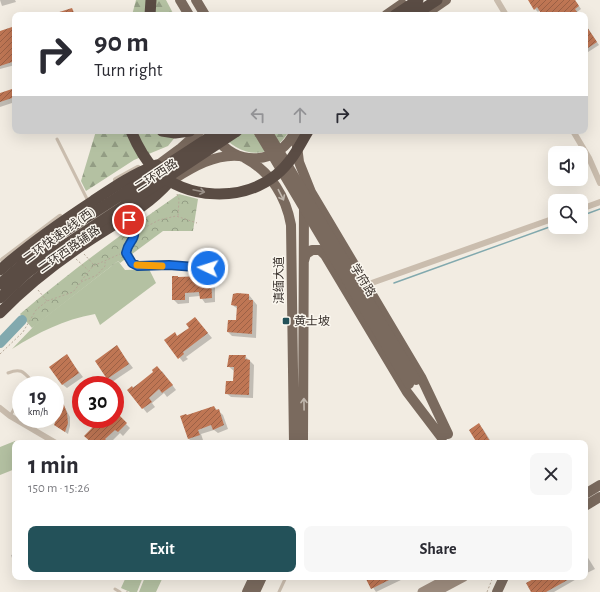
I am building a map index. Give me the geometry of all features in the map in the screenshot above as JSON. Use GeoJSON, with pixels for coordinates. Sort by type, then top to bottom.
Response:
{"type":"FeatureCollection","features":[{"type":"Feature","properties":{"kind":"highway"},"geometry":{"type":"LineString","coordinates":[[150,12],[151,0]]}},
{"type":"Feature","properties":{"kind":"highway"},"geometry":{"type":"LineString","coordinates":[[398,12],[413,5],[437,0]]}},
{"type":"Feature","properties":{"kind":"highway"},"geometry":{"type":"LineString","coordinates":[[427,12],[443,0]]}},
{"type":"Feature","properties":{"kind":"highway"},"geometry":{"type":"LineString","coordinates":[[400,12],[413,5]]}},
{"type":"Feature","properties":{"kind":"highway"},"geometry":{"type":"LineString","coordinates":[[133,134],[145,158],[164,177],[190,189],[222,194],[252,189],[276,175],[293,157],[306,134]]}},
{"type":"Feature","properties":{"kind":"highway"},"geometry":{"type":"LineString","coordinates":[[0,284],[61,234],[213,134]]}},
{"type":"Feature","properties":{"kind":"highway","name":"二环快速B线(西)"},"geometry":{"type":"LineString","coordinates":[[0,298],[28,272],[63,246],[232,134]]}},
{"type":"Feature","properties":{"kind":"highway"},"geometry":{"type":"LineString","coordinates":[[0,270],[86,202],[130,177],[157,165]]}},
{"type":"Feature","properties":{"kind":"highway"},"geometry":{"type":"LineString","coordinates":[[0,313],[35,280],[61,260],[148,202],[168,182]]}},
{"type":"Feature","properties":{"kind":"main road"},"geometry":{"type":"LineString","coordinates":[[173,0],[180,12]]}},
{"type":"Feature","properties":{"kind":"main road"},"geometry":{"type":"LineString","coordinates":[[180,0],[187,12]]}},
{"type":"Feature","properties":{"kind":"main road"},"geometry":{"type":"LineString","coordinates":[[189,0],[196,12]]}},
{"type":"Feature","properties":{"kind":"main road"},"geometry":{"type":"LineString","coordinates":[[196,0],[203,12]]}},
{"type":"Feature","properties":{"kind":"main road"},"geometry":{"type":"LineString","coordinates":[[428,12],[446,0]]}},
{"type":"Feature","properties":{"kind":"main road"},"geometry":{"type":"LineString","coordinates":[[394,12],[413,5]]}},
{"type":"Feature","properties":{"kind":"main road","name":"二环西路"},"geometry":{"type":"LineString","coordinates":[[0,277],[50,236],[157,165],[181,148],[197,134]]}},
{"type":"Feature","properties":{"kind":"main road","name":"滇缅大道"},"geometry":{"type":"LineString","coordinates":[[215,134],[222,145],[259,167],[276,185],[285,203],[291,226],[294,440]]}},
{"type":"Feature","properties":{"kind":"main road","name":"学府路"},"geometry":{"type":"LineString","coordinates":[[263,134],[447,440]]}},
{"type":"Feature","properties":{"kind":"main road","name":"二环西路"},"geometry":{"type":"LineString","coordinates":[[0,305],[28,279],[58,256],[168,182],[207,161],[224,156],[258,159],[276,153],[285,146],[293,134]]}},
{"type":"Feature","properties":{"kind":"main road","name":"学府路"},"geometry":{"type":"LineString","coordinates":[[295,134],[296,148],[300,167],[311,192],[424,382],[447,440]]}},
{"type":"Feature","properties":{"kind":"main road"},"geometry":{"type":"LineString","coordinates":[[157,165],[163,165],[169,169],[171,176],[168,182]]}},
{"type":"Feature","properties":{"kind":"main road","name":"滇缅大道"},"geometry":{"type":"LineString","coordinates":[[300,167],[304,204],[303,440]]}},
{"type":"Feature","properties":{"kind":"main road"},"geometry":{"type":"LineString","coordinates":[[304,261],[308,253],[316,249],[324,253],[411,398],[447,440]]}},
{"type":"Feature","properties":{"kind":"main road"},"geometry":{"type":"LineString","coordinates":[[332,266],[333,260],[338,255],[344,253],[349,256]]}},
{"type":"Feature","properties":{"kind":"main road"},"geometry":{"type":"LineString","coordinates":[[588,492],[600,485]]}},
{"type":"Feature","properties":{"kind":"main road"},"geometry":{"type":"LineString","coordinates":[[588,504],[600,497]]}},
{"type":"Feature","properties":{"kind":"main road"},"geometry":{"type":"LineString","coordinates":[[247,592],[253,580]]}},
{"type":"Feature","properties":{"kind":"main road"},"geometry":{"type":"LineString","coordinates":[[259,591],[261,580]]}},
{"type":"Feature","properties":{"kind":"main road"},"geometry":{"type":"LineString","coordinates":[[422,592],[444,580]]}},
{"type":"Feature","properties":{"kind":"main road"},"geometry":{"type":"LineString","coordinates":[[436,592],[458,580]]}},
{"type":"Feature","properties":{"kind":"main road"},"geometry":{"type":"LineString","coordinates":[[491,592],[496,580]]}},
{"type":"Feature","properties":{"kind":"main road"},"geometry":{"type":"LineString","coordinates":[[497,592],[503,580]]}},
{"type":"Feature","properties":{"kind":"street"},"geometry":{"type":"LineString","coordinates":[[497,0],[504,12]]}},
{"type":"Feature","properties":{"kind":"street"},"geometry":{"type":"LineString","coordinates":[[575,134],[589,158],[600,183]]}},
{"type":"Feature","properties":{"kind":"street","name":"二环西路辅路"},"geometry":{"type":"LineString","coordinates":[[0,320],[35,287],[74,257],[158,200],[168,182]]}},
{"type":"Feature","properties":{"kind":"street"},"geometry":{"type":"LineString","coordinates":[[0,263],[36,234],[86,202]]}},
{"type":"Feature","properties":{"kind":"street"},"geometry":{"type":"LineString","coordinates":[[588,206],[600,202]]}},
{"type":"Feature","properties":{"kind":"street"},"geometry":{"type":"LineString","coordinates":[[129,220],[134,234],[134,239],[126,249],[126,253],[132,263],[138,266],[169,265],[208,268]]}},
{"type":"Feature","properties":{"kind":"street"},"geometry":{"type":"LineString","coordinates":[[366,285],[548,220]]}},
{"type":"Feature","properties":{"kind":"street"},"geometry":{"type":"LineString","coordinates":[[0,408],[10,416],[51,440]]}},
{"type":"Feature","properties":{"kind":"lane"},"geometry":{"type":"LineString","coordinates":[[57,139],[86,202]]}},
{"type":"Feature","properties":{"kind":"lane"},"geometry":{"type":"LineString","coordinates":[[8,374],[17,369],[22,370],[27,376]]}},
{"type":"Feature","properties":{"kind":"lane"},"geometry":{"type":"LineString","coordinates":[[10,416],[12,412]]}},
{"type":"Feature","properties":{"kind":"lane"},"geometry":{"type":"LineString","coordinates":[[279,592],[285,580]]}},
{"type":"Feature","properties":{"kind":"lane"},"geometry":{"type":"LineString","coordinates":[[114,590],[120,592]]}},
{"type":"Feature","properties":{"kind":"path"},"geometry":{"type":"LineString","coordinates":[[176,194],[179,199],[178,216]]}},
{"type":"Feature","properties":{"kind":"path"},"geometry":{"type":"LineString","coordinates":[[134,234],[159,220],[178,216],[197,223]]}},
{"type":"Feature","properties":{"kind":"path"},"geometry":{"type":"LineString","coordinates":[[83,251],[94,266]]}},
{"type":"Feature","properties":{"kind":"path"},"geometry":{"type":"LineString","coordinates":[[0,354],[23,332],[36,310],[47,302],[73,292],[88,271],[94,266],[126,253]]}},
{"type":"Feature","properties":{"kind":"path"},"geometry":{"type":"LineString","coordinates":[[74,257],[88,271]]}},
{"type":"Feature","properties":{"kind":"path"},"geometry":{"type":"LineString","coordinates":[[81,282],[96,275],[104,266],[105,262]]}},
{"type":"Feature","properties":{"kind":"path"},"geometry":{"type":"LineString","coordinates":[[35,287],[47,302]]}},
{"type":"Feature","properties":{"kind":"path"},"geometry":{"type":"LineString","coordinates":[[487,592],[492,580]]}},
{"type":"Feature","properties":{"kind":"green space"},"geometry":{"type":"Polygon","coordinates":[[[136,0],[166,0],[172,12],[133,12],[136,0]]]}},
{"type":"Feature","properties":{"kind":"green space"},"geometry":{"type":"Polygon","coordinates":[[[95,134],[178,134],[168,146],[134,160],[86,191],[81,181],[95,134]]]}},
{"type":"Feature","properties":{"kind":"green space"},"geometry":{"type":"Polygon","coordinates":[[[222,134],[287,134],[282,141],[273,148],[264,152],[254,153],[245,151],[235,147],[222,134]]]}},
{"type":"Feature","properties":{"kind":"green space"},"geometry":{"type":"Polygon","coordinates":[[[179,194],[198,199],[193,231],[163,231],[120,263],[118,261],[32,328],[20,314],[98,252],[179,194]]]}},
{"type":"Feature","properties":{"kind":"green space"},"geometry":{"type":"Polygon","coordinates":[[[118,261],[125,270],[149,269],[156,283],[100,325],[95,314],[72,320],[52,327],[12,349],[35,325],[118,261]]]}},
{"type":"Feature","properties":{"kind":"green space"},"geometry":{"type":"Polygon","coordinates":[[[12,442],[12,470],[0,475],[0,447],[12,442]]]}},
{"type":"Feature","properties":{"kind":"green space"},"geometry":{"type":"Polygon","coordinates":[[[125,580],[142,580],[137,592],[130,592],[121,588],[125,580]]]}},
{"type":"Feature","properties":{"kind":"green space"},"geometry":{"type":"Polygon","coordinates":[[[144,580],[162,580],[156,592],[139,592],[144,580]]]}},
{"type":"Feature","properties":{"kind":"building"},"geometry":{"type":"Polygon","coordinates":[[[528,0],[575,0],[579,6],[575,9],[577,12],[540,12],[537,7],[534,10],[528,0]]]}},
{"type":"Feature","properties":{"kind":"building"},"geometry":{"type":"Polygon","coordinates":[[[72,8],[74,12],[59,12],[72,8]]]}},
{"type":"Feature","properties":{"kind":"building"},"geometry":{"type":"Polygon","coordinates":[[[12,27],[12,62],[0,66],[0,31],[12,27]]]}},
{"type":"Feature","properties":{"kind":"building"},"geometry":{"type":"Polygon","coordinates":[[[588,28],[597,42],[588,48],[588,28]]]}},
{"type":"Feature","properties":{"kind":"building"},"geometry":{"type":"Polygon","coordinates":[[[12,89],[12,98],[0,102],[0,93],[12,89]]]}},
{"type":"Feature","properties":{"kind":"building"},"geometry":{"type":"Polygon","coordinates":[[[211,275],[212,298],[200,299],[199,292],[185,293],[185,300],[172,300],[172,276],[211,275]]]}},
{"type":"Feature","properties":{"kind":"building"},"geometry":{"type":"Polygon","coordinates":[[[233,294],[249,294],[249,300],[253,300],[252,334],[227,332],[228,320],[236,320],[237,306],[231,305],[233,294]]]}},
{"type":"Feature","properties":{"kind":"building"},"geometry":{"type":"Polygon","coordinates":[[[195,317],[208,333],[183,352],[184,354],[178,359],[164,340],[175,332],[177,336],[189,328],[186,324],[195,317]]]}},
{"type":"Feature","properties":{"kind":"building"},"geometry":{"type":"Polygon","coordinates":[[[117,345],[129,364],[111,376],[105,376],[95,361],[117,345]]]}},
{"type":"Feature","properties":{"kind":"building"},"geometry":{"type":"Polygon","coordinates":[[[67,354],[79,373],[72,376],[72,378],[64,384],[64,376],[56,376],[49,367],[67,354]]]}},
{"type":"Feature","properties":{"kind":"building"},"geometry":{"type":"Polygon","coordinates":[[[229,355],[246,355],[245,359],[250,360],[249,395],[225,394],[226,381],[233,381],[234,367],[227,367],[229,355]]]}},
{"type":"Feature","properties":{"kind":"building"},"geometry":{"type":"Polygon","coordinates":[[[157,366],[173,385],[162,393],[159,389],[149,398],[152,402],[142,409],[127,390],[132,386],[133,388],[153,372],[152,370],[157,366]]]}},
{"type":"Feature","properties":{"kind":"building"},"geometry":{"type":"Polygon","coordinates":[[[64,405],[68,423],[65,432],[59,428],[64,428],[64,405]]]}},
{"type":"Feature","properties":{"kind":"building"},"geometry":{"type":"Polygon","coordinates":[[[214,406],[216,410],[219,409],[224,425],[213,430],[211,425],[198,430],[200,435],[188,439],[180,416],[214,406]]]}},
{"type":"Feature","properties":{"kind":"building"},"geometry":{"type":"Polygon","coordinates":[[[479,423],[489,440],[475,440],[469,430],[479,423]]]}},
{"type":"Feature","properties":{"kind":"building"},"geometry":{"type":"Polygon","coordinates":[[[92,428],[122,428],[118,432],[115,430],[105,439],[106,440],[89,440],[84,436],[92,428]]]}},
{"type":"Feature","properties":{"kind":"building"},"geometry":{"type":"Polygon","coordinates":[[[366,580],[389,580],[371,589],[366,580]]]}},
{"type":"Feature","properties":{"kind":"building"},"geometry":{"type":"Polygon","coordinates":[[[532,580],[568,580],[546,592],[531,592],[526,583],[532,580]]]}},
{"type":"Feature","properties":{"kind":"waterway"},"geometry":{"type":"LineString","coordinates":[[588,213],[600,209]]}},
{"type":"Feature","properties":{"kind":"waterway"},"geometry":{"type":"LineString","coordinates":[[394,283],[548,228]]}},
{"type":"Feature","properties":{"kind":"waterway"},"geometry":{"type":"LineString","coordinates":[[0,343],[22,320]]}},
{"type":"Feature","properties":{"kind":"slow traffic"},"geometry":{"type":"LineString","coordinates":[[137,265],[144,267],[162,266]]}},
{"type":"Feature","properties":{"kind":"place","name":"黄士坡"},"geometry":{"type":"Point","coordinates":[286,321]}},
{"type":"Feature","properties":{"kind":"route"},"geometry":{"type":"LineString","coordinates":[[129,220],[134,228],[134,239],[126,249],[126,253],[127,258],[132,263],[144,267],[169,265],[208,268]]}}]}
